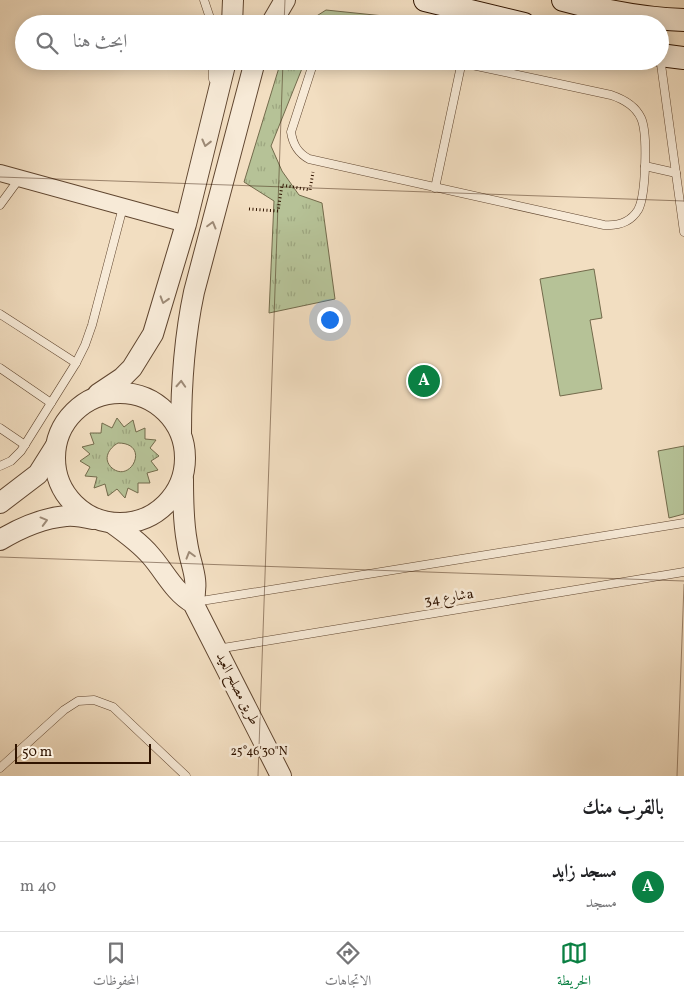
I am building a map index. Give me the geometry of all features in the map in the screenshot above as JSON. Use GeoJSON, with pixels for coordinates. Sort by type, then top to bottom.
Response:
{"type":"FeatureCollection","features":[{"type":"Feature","properties":{"kind":"main road"},"geometry":{"type":"LineString","coordinates":[[425,0],[472,15]]}},
{"type":"Feature","properties":{"kind":"main road"},"geometry":{"type":"LineString","coordinates":[[563,0],[638,15]]}},
{"type":"Feature","properties":{"kind":"main road"},"geometry":{"type":"LineString","coordinates":[[669,20],[684,20]]}},
{"type":"Feature","properties":{"kind":"main road"},"geometry":{"type":"LineString","coordinates":[[669,57],[684,58]]}},
{"type":"Feature","properties":{"kind":"street"},"geometry":{"type":"LineString","coordinates":[[232,15],[233,0]]}},
{"type":"Feature","properties":{"kind":"street"},"geometry":{"type":"LineString","coordinates":[[276,15],[284,0]]}},
{"type":"Feature","properties":{"kind":"street"},"geometry":{"type":"LineString","coordinates":[[0,503],[38,474],[55,447],[62,427],[75,410],[122,378],[132,368],[147,346],[153,334],[186,224],[224,70]]}},
{"type":"Feature","properties":{"kind":"street"},"geometry":{"type":"LineString","coordinates":[[193,602],[196,594],[196,577],[187,545],[184,522],[186,454],[181,433],[182,370],[186,327],[253,70]]}},
{"type":"Feature","properties":{"kind":"street"},"geometry":{"type":"LineString","coordinates":[[0,173],[186,224]]}},
{"type":"Feature","properties":{"kind":"street"},"geometry":{"type":"LineString","coordinates":[[93,398],[113,392],[134,393],[147,398],[154,401],[170,415],[181,433]]}},
{"type":"Feature","properties":{"kind":"street"},"geometry":{"type":"LineString","coordinates":[[55,447],[57,474],[67,498],[80,510],[103,521]]}},
{"type":"Feature","properties":{"kind":"street"},"geometry":{"type":"LineString","coordinates":[[0,540],[16,530],[41,521],[66,516],[130,523],[140,520],[164,507],[176,492],[184,475]]}},
{"type":"Feature","properties":{"kind":"street","name":"طريق مصلح العيد"},"geometry":{"type":"LineString","coordinates":[[103,521],[140,544],[152,556],[179,592],[193,602],[281,776]]}},
{"type":"Feature","properties":{"kind":"lane"},"geometry":{"type":"LineString","coordinates":[[204,0],[209,15]]}},
{"type":"Feature","properties":{"kind":"lane"},"geometry":{"type":"LineString","coordinates":[[213,70],[213,114]]}},
{"type":"Feature","properties":{"kind":"lane"},"geometry":{"type":"LineString","coordinates":[[311,70],[292,132],[294,146],[298,152],[309,159],[604,225],[623,223],[632,218],[638,210],[641,201],[645,166],[645,138],[641,118],[636,110],[620,98],[497,70]]}},
{"type":"Feature","properties":{"kind":"lane"},"geometry":{"type":"LineString","coordinates":[[435,188],[460,70]]}},
{"type":"Feature","properties":{"kind":"lane"},"geometry":{"type":"LineString","coordinates":[[662,70],[684,232]]}},
{"type":"Feature","properties":{"kind":"lane"},"geometry":{"type":"LineString","coordinates":[[645,166],[676,173]]}},
{"type":"Feature","properties":{"kind":"lane"},"geometry":{"type":"LineString","coordinates":[[0,204],[19,179]]}},
{"type":"Feature","properties":{"kind":"lane"},"geometry":{"type":"LineString","coordinates":[[0,473],[25,445],[76,364],[92,325],[122,207]]}},
{"type":"Feature","properties":{"kind":"lane"},"geometry":{"type":"LineString","coordinates":[[0,314],[76,364]]}},
{"type":"Feature","properties":{"kind":"lane"},"geometry":{"type":"LineString","coordinates":[[0,368],[51,403]]}},
{"type":"Feature","properties":{"kind":"lane"},"geometry":{"type":"LineString","coordinates":[[0,428],[25,445]]}},
{"type":"Feature","properties":{"kind":"lane"},"geometry":{"type":"LineString","coordinates":[[0,466],[11,461]]}},
{"type":"Feature","properties":{"kind":"lane"},"geometry":{"type":"LineString","coordinates":[[193,602],[684,523]]}},
{"type":"Feature","properties":{"kind":"lane","name":"شارع 34a"},"geometry":{"type":"LineString","coordinates":[[217,649],[684,572]]}},
{"type":"Feature","properties":{"kind":"lane"},"geometry":{"type":"LineString","coordinates":[[0,768],[64,710],[78,701],[94,700],[113,707],[186,776]]}},
{"type":"Feature","properties":{"kind":"path"},"geometry":{"type":"LineString","coordinates":[[249,209],[278,211],[282,185],[310,190],[314,171],[307,170],[309,159]]}},
{"type":"Feature","properties":{"kind":"green space"},"geometry":{"type":"Polygon","coordinates":[[[326,10],[374,15],[318,15],[326,10]]]}},
{"type":"Feature","properties":{"kind":"green space"},"geometry":{"type":"Polygon","coordinates":[[[278,70],[301,70],[271,146],[282,171],[299,195],[322,203],[335,299],[269,313],[274,201],[244,182],[278,70]]]}},
{"type":"Feature","properties":{"kind":"green space"},"geometry":{"type":"Polygon","coordinates":[[[594,269],[602,318],[590,320],[602,389],[560,396],[540,279],[594,269]]]}},
{"type":"Feature","properties":{"kind":"green space"},"geometry":{"type":"Polygon","coordinates":[[[117,418],[124,427],[133,420],[136,432],[145,428],[145,439],[156,440],[150,448],[159,456],[151,461],[158,470],[147,473],[150,483],[138,483],[138,493],[128,488],[125,498],[117,489],[108,496],[105,484],[94,488],[97,477],[85,476],[90,467],[80,461],[90,454],[82,447],[94,444],[90,433],[101,433],[102,423],[112,428],[117,418]],[[118,443],[112,448],[107,457],[109,465],[119,472],[126,471],[134,462],[136,455],[134,449],[128,445],[118,443]]]}},
{"type":"Feature","properties":{"kind":"green space"},"geometry":{"type":"Polygon","coordinates":[[[684,446],[684,514],[669,518],[658,451],[684,446]]]}},
{"type":"Feature","properties":{"kind":"place","name":"مسجد زايد"},"geometry":{"type":"Point","coordinates":[424,381]}}]}
